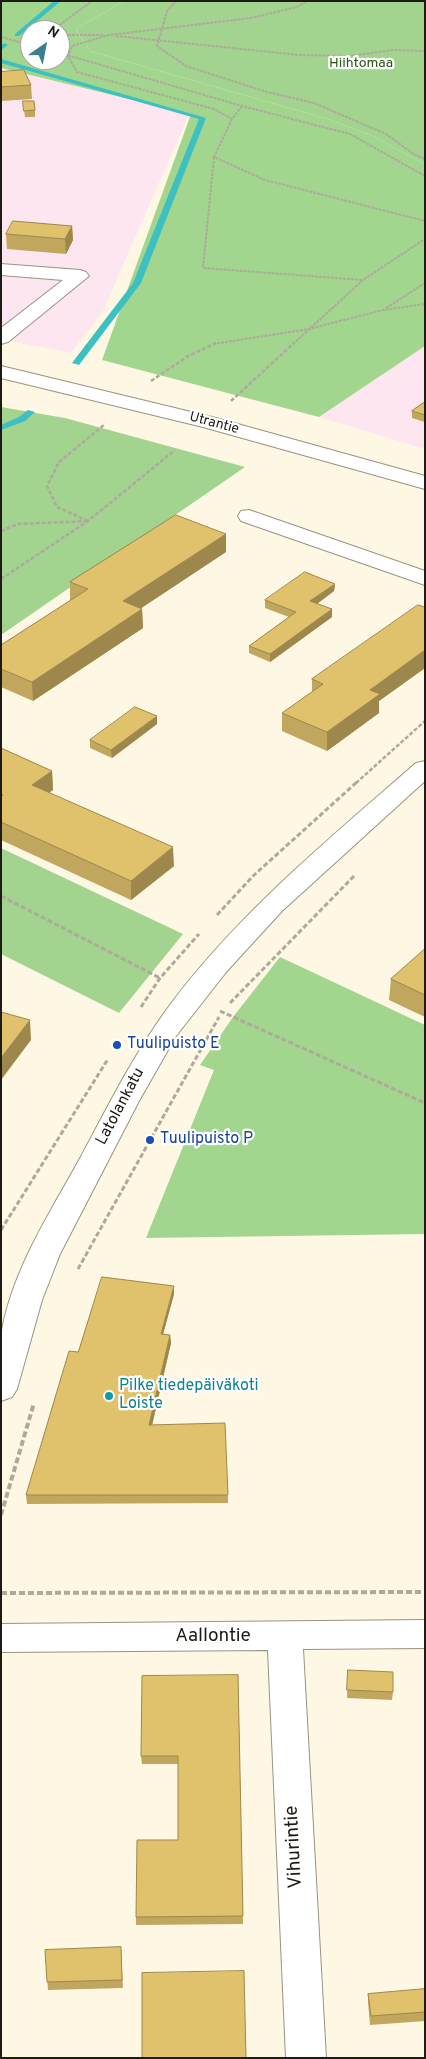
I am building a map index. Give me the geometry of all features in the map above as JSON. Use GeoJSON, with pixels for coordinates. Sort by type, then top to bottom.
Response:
{"type":"FeatureCollection","features":[{"type":"Feature","properties":{"kind":"street"},"geometry":{"type":"LineString","coordinates":[[1,269],[80,276],[1,338]]}},
{"type":"Feature","properties":{"kind":"street","name":"Utrantie"},"geometry":{"type":"LineString","coordinates":[[1,372],[209,422],[425,483]]}},
{"type":"Feature","properties":{"kind":"street"},"geometry":{"type":"LineString","coordinates":[[249,516],[425,578]]}},
{"type":"Feature","properties":{"kind":"street","name":"Latolankatu"},"geometry":{"type":"LineString","coordinates":[[1,1389],[23,1307],[38,1270],[131,1086],[161,1036],[245,934],[307,871],[425,768]]}},
{"type":"Feature","properties":{"kind":"street","name":"Aallontie"},"geometry":{"type":"LineString","coordinates":[[1,1638],[285,1637],[425,1634]]}},
{"type":"Feature","properties":{"kind":"street","name":"Vihurintie"},"geometry":{"type":"LineString","coordinates":[[285,1637],[306,2058]]}},
{"type":"Feature","properties":{"kind":"path"},"geometry":{"type":"LineString","coordinates":[[66,20],[92,1]]}},
{"type":"Feature","properties":{"kind":"path"},"geometry":{"type":"LineString","coordinates":[[176,1],[166,11],[157,46],[186,66],[267,92],[314,103],[386,134],[415,155],[425,159]]}},
{"type":"Feature","properties":{"kind":"path"},"geometry":{"type":"LineString","coordinates":[[70,51],[72,46],[109,36],[250,18],[297,7],[307,1]]}},
{"type":"Feature","properties":{"kind":"path"},"geometry":{"type":"LineString","coordinates":[[70,35],[109,36],[300,55],[348,56],[394,50],[425,51]]}},
{"type":"Feature","properties":{"kind":"path"},"geometry":{"type":"LineString","coordinates":[[1,37],[20,43]]}},
{"type":"Feature","properties":{"kind":"path"},"geometry":{"type":"LineString","coordinates":[[70,57],[242,106],[350,134],[425,176]]}},
{"type":"Feature","properties":{"kind":"path"},"geometry":{"type":"LineString","coordinates":[[70,60],[77,72],[214,109],[232,119]]}},
{"type":"Feature","properties":{"kind":"path"},"geometry":{"type":"LineString","coordinates":[[242,106],[232,119],[214,157],[203,268],[363,280]]}},
{"type":"Feature","properties":{"kind":"path"},"geometry":{"type":"LineString","coordinates":[[214,157],[265,180],[425,221]]}},
{"type":"Feature","properties":{"kind":"path"},"geometry":{"type":"LineString","coordinates":[[231,401],[363,280],[425,239]]}},
{"type":"Feature","properties":{"kind":"path"},"geometry":{"type":"LineString","coordinates":[[383,310],[425,284]]}},
{"type":"Feature","properties":{"kind":"path"},"geometry":{"type":"LineString","coordinates":[[149,383],[188,356],[218,342],[309,329],[383,310],[425,304]]}},
{"type":"Feature","properties":{"kind":"path"},"geometry":{"type":"LineString","coordinates":[[88,521],[56,507],[47,486],[59,462],[108,422]]}},
{"type":"Feature","properties":{"kind":"path"},"geometry":{"type":"LineString","coordinates":[[1,579],[88,521],[175,450]]}},
{"type":"Feature","properties":{"kind":"path"},"geometry":{"type":"LineString","coordinates":[[1,530],[18,524],[88,521]]}},
{"type":"Feature","properties":{"kind":"path"},"geometry":{"type":"LineString","coordinates":[[78,1270],[222,1012],[357,873]]}},
{"type":"Feature","properties":{"kind":"path"},"geometry":{"type":"LineString","coordinates":[[1,1515],[36,1395]]}},
{"type":"Feature","properties":{"kind":"path"},"geometry":{"type":"LineString","coordinates":[[1,1593],[425,1592]]}},
{"type":"Feature","properties":{"kind":"shaded area"},"geometry":{"type":"Polygon","coordinates":[[[1,69],[190,112],[103,311],[71,353],[1,339],[1,69]]]}},
{"type":"Feature","properties":{"kind":"shaded area"},"geometry":{"type":"Polygon","coordinates":[[[425,346],[425,449],[319,417],[425,346]]]}},
{"type":"Feature","properties":{"kind":"green space"},"geometry":{"type":"Polygon","coordinates":[[[1,1],[124,1],[76,29],[90,51],[328,119],[371,135],[425,164],[425,346],[319,417],[102,360],[191,114],[1,68],[1,1]]]}},
{"type":"Feature","properties":{"kind":"green space","name":"Hiihtomaa"},"geometry":{"type":"Polygon","coordinates":[[[124,1],[425,1],[425,164],[371,135],[328,119],[90,51],[76,29],[124,1]]]}},
{"type":"Feature","properties":{"kind":"green space"},"geometry":{"type":"Polygon","coordinates":[[[1,407],[65,418],[245,467],[1,635],[1,407]]]}},
{"type":"Feature","properties":{"kind":"green space"},"geometry":{"type":"Polygon","coordinates":[[[1,848],[183,934],[119,1013],[1,954],[1,848]]]}},
{"type":"Feature","properties":{"kind":"green space"},"geometry":{"type":"Polygon","coordinates":[[[280,957],[425,1025],[425,1234],[146,1238],[214,1070],[200,1065],[233,1017],[280,957]]]}},
{"type":"Feature","properties":{"kind":"building"},"geometry":{"type":"Polygon","coordinates":[[[24,70],[31,85],[1,87],[1,72],[24,70]]]}},
{"type":"Feature","properties":{"kind":"building"},"geometry":{"type":"Polygon","coordinates":[[[23,101],[34,101],[35,110],[24,111],[23,101]]]}},
{"type":"Feature","properties":{"kind":"building"},"geometry":{"type":"Polygon","coordinates":[[[13,221],[72,226],[65,239],[6,234],[13,221]]]}},
{"type":"Feature","properties":{"kind":"building"},"geometry":{"type":"Polygon","coordinates":[[[425,402],[425,415],[412,411],[425,402]]]}},
{"type":"Feature","properties":{"kind":"building"},"geometry":{"type":"Polygon","coordinates":[[[176,515],[226,534],[123,601],[142,609],[32,682],[1,669],[1,645],[88,589],[70,582],[176,515]]]}},
{"type":"Feature","properties":{"kind":"building"},"geometry":{"type":"Polygon","coordinates":[[[305,572],[335,584],[310,601],[332,609],[270,654],[249,646],[296,612],[265,600],[305,572]]]}},
{"type":"Feature","properties":{"kind":"building"},"geometry":{"type":"Polygon","coordinates":[[[418,605],[425,607],[425,650],[370,690],[380,694],[327,732],[282,713],[323,684],[312,679],[418,605]]]}},
{"type":"Feature","properties":{"kind":"building"},"geometry":{"type":"Polygon","coordinates":[[[135,707],[157,716],[111,750],[90,740],[135,707]]]}},
{"type":"Feature","properties":{"kind":"building"},"geometry":{"type":"Polygon","coordinates":[[[1,748],[52,771],[32,785],[173,847],[131,881],[1,822],[1,797],[3,795],[1,795],[1,748]]]}},
{"type":"Feature","properties":{"kind":"building"},"geometry":{"type":"Polygon","coordinates":[[[425,949],[425,995],[391,979],[425,949]]]}},
{"type":"Feature","properties":{"kind":"building"},"geometry":{"type":"Polygon","coordinates":[[[1,1012],[30,1020],[1,1058],[1,1012]]]}},
{"type":"Feature","properties":{"kind":"building","name":"Pilke tiedepäiväkoti Loiste"},"geometry":{"type":"Polygon","coordinates":[[[102,1277],[174,1286],[161,1334],[170,1335],[149,1425],[225,1423],[228,1495],[26,1495],[69,1351],[78,1352],[102,1277]]]}},
{"type":"Feature","properties":{"kind":"building"},"geometry":{"type":"Polygon","coordinates":[[[348,1670],[393,1672],[393,1692],[347,1690],[348,1670]]]}},
{"type":"Feature","properties":{"kind":"building"},"geometry":{"type":"Polygon","coordinates":[[[238,1675],[243,1916],[136,1917],[137,1840],[178,1840],[178,1756],[141,1756],[142,1676],[238,1675]]]}},
{"type":"Feature","properties":{"kind":"building"},"geometry":{"type":"Polygon","coordinates":[[[121,1947],[122,1980],[47,1982],[45,1950],[121,1947]]]}},
{"type":"Feature","properties":{"kind":"building"},"geometry":{"type":"Polygon","coordinates":[[[244,1971],[246,2058],[142,2058],[142,1973],[244,1971]]]}},
{"type":"Feature","properties":{"kind":"building"},"geometry":{"type":"Polygon","coordinates":[[[425,1989],[425,2012],[371,2016],[368,1994],[425,1989]]]}},
{"type":"Feature","properties":{"kind":"waterway"},"geometry":{"type":"LineString","coordinates":[[17,35],[58,1]]}},
{"type":"Feature","properties":{"kind":"waterway"},"geometry":{"type":"LineString","coordinates":[[1,48],[5,45]]}},
{"type":"Feature","properties":{"kind":"waterway"},"geometry":{"type":"LineString","coordinates":[[1,61],[203,118],[137,283],[76,363]]}},
{"type":"Feature","properties":{"kind":"waterway"},"geometry":{"type":"LineString","coordinates":[[1,428],[22,419],[31,412]]}},
{"type":"Feature","properties":{"kind":"place","name":"Tuulipuisto E"},"geometry":{"type":"Point","coordinates":[117,1045]}},
{"type":"Feature","properties":{"kind":"place","name":"Tuulipuisto P"},"geometry":{"type":"Point","coordinates":[150,1140]}},
{"type":"Feature","properties":{"kind":"place","name":"Pilke tiedepäiväkoti Loiste"},"geometry":{"type":"Point","coordinates":[109,1396]}}]}
